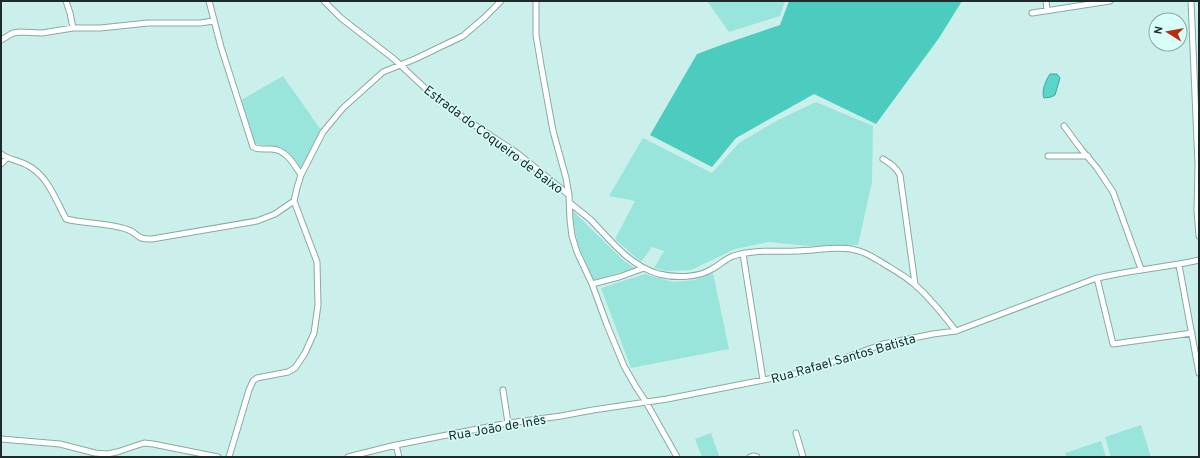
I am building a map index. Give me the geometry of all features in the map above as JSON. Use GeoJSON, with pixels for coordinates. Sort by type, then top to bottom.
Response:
{"type":"FeatureCollection","features":[{"type":"Feature","properties":{"kind":"street"},"geometry":{"type":"LineString","coordinates":[[66,1],[73,28]]}},
{"type":"Feature","properties":{"kind":"street"},"geometry":{"type":"LineString","coordinates":[[209,1],[221,47],[253,147],[282,152],[294,164],[301,175]]}},
{"type":"Feature","properties":{"kind":"street","name":"Estrada do Coqueiro de Baixo"},"geometry":{"type":"LineString","coordinates":[[324,1],[345,22],[401,65],[427,90],[455,112],[517,153],[569,195]]}},
{"type":"Feature","properties":{"kind":"street"},"geometry":{"type":"LineString","coordinates":[[230,457],[249,390],[253,381],[260,377],[288,372],[295,368],[305,353],[314,333],[318,305],[316,262],[294,201],[296,188],[301,175],[323,132],[343,108],[383,72],[463,36],[501,1]]}},
{"type":"Feature","properties":{"kind":"street"},"geometry":{"type":"LineString","coordinates":[[536,1],[536,35],[553,131],[566,178],[570,203],[572,236],[577,252],[592,284],[624,366],[677,457]]}},
{"type":"Feature","properties":{"kind":"street"},"geometry":{"type":"LineString","coordinates":[[1046,1],[1047,10]]}},
{"type":"Feature","properties":{"kind":"street"},"geometry":{"type":"LineString","coordinates":[[1032,13],[1106,1]]}},
{"type":"Feature","properties":{"kind":"street"},"geometry":{"type":"LineString","coordinates":[[1191,1],[1198,165],[1197,211],[1199,236]]}},
{"type":"Feature","properties":{"kind":"street"},"geometry":{"type":"LineString","coordinates":[[1,40],[13,33],[20,32],[42,33],[73,28],[100,28],[148,23],[200,23],[214,21]]}},
{"type":"Feature","properties":{"kind":"street"},"geometry":{"type":"LineString","coordinates":[[1064,126],[1088,156],[1113,192],[1141,270]]}},
{"type":"Feature","properties":{"kind":"street"},"geometry":{"type":"LineString","coordinates":[[1,154],[34,169],[46,181],[66,219],[127,229],[144,240],[258,221],[275,214],[294,201]]}},
{"type":"Feature","properties":{"kind":"street"},"geometry":{"type":"LineString","coordinates":[[1048,156],[1088,156]]}},
{"type":"Feature","properties":{"kind":"street"},"geometry":{"type":"LineString","coordinates":[[1,164],[7,158]]}},
{"type":"Feature","properties":{"kind":"street"},"geometry":{"type":"LineString","coordinates":[[883,159],[892,164],[900,175],[915,284]]}},
{"type":"Feature","properties":{"kind":"street","name":"Estrada do Coqueiro de Baixo"},"geometry":{"type":"LineString","coordinates":[[570,203],[589,219],[622,252],[644,268],[669,276],[701,274],[731,257],[764,250],[790,251],[851,249],[868,254],[915,284],[936,306],[956,331]]}},
{"type":"Feature","properties":{"kind":"street"},"geometry":{"type":"LineString","coordinates":[[743,254],[763,380]]}},
{"type":"Feature","properties":{"kind":"street","name":"Rua Rafael Santos Batista"},"geometry":{"type":"LineString","coordinates":[[646,402],[799,373],[883,344],[956,331],[1097,278],[1113,274],[1179,265],[1199,260]]}},
{"type":"Feature","properties":{"kind":"street"},"geometry":{"type":"LineString","coordinates":[[1179,265],[1199,373]]}},
{"type":"Feature","properties":{"kind":"street"},"geometry":{"type":"LineString","coordinates":[[592,284],[619,277],[644,268]]}},
{"type":"Feature","properties":{"kind":"street"},"geometry":{"type":"LineString","coordinates":[[1097,278],[1113,344],[1192,333]]}},
{"type":"Feature","properties":{"kind":"street"},"geometry":{"type":"LineString","coordinates":[[503,390],[508,423]]}},
{"type":"Feature","properties":{"kind":"street","name":"Rua João de Inês"},"geometry":{"type":"LineString","coordinates":[[348,457],[396,445],[508,423],[646,402]]}},
{"type":"Feature","properties":{"kind":"street"},"geometry":{"type":"LineString","coordinates":[[796,433],[802,457]]}},
{"type":"Feature","properties":{"kind":"street"},"geometry":{"type":"LineString","coordinates":[[1,439],[60,444],[95,453],[107,454],[144,443],[218,457]]}},
{"type":"Feature","properties":{"kind":"street"},"geometry":{"type":"LineString","coordinates":[[396,445],[399,457]]}},
{"type":"Feature","properties":{"kind":"street"},"geometry":{"type":"LineString","coordinates":[[750,457],[757,457]]}},
{"type":"Feature","properties":{"kind":"green space"},"geometry":{"type":"Polygon","coordinates":[[[707,1],[785,1],[780,16],[729,32],[707,1]]]}},
{"type":"Feature","properties":{"kind":"green space"},"geometry":{"type":"Polygon","coordinates":[[[283,76],[321,130],[301,168],[287,151],[279,147],[255,144],[241,100],[283,76]]]}},
{"type":"Feature","properties":{"kind":"green space"},"geometry":{"type":"Polygon","coordinates":[[[816,102],[873,126],[872,182],[858,245],[809,246],[769,242],[735,249],[691,270],[667,271],[654,268],[664,251],[652,247],[641,262],[615,239],[635,201],[609,196],[643,138],[712,173],[739,143],[778,120],[816,102]]]}},
{"type":"Feature","properties":{"kind":"green space"},"geometry":{"type":"Polygon","coordinates":[[[573,211],[624,261],[635,268],[594,280],[578,245],[573,211]]]}},
{"type":"Feature","properties":{"kind":"green space"},"geometry":{"type":"Polygon","coordinates":[[[713,273],[729,349],[631,368],[601,288],[645,274],[673,282],[695,280],[713,273]]]}},
{"type":"Feature","properties":{"kind":"green space"},"geometry":{"type":"Polygon","coordinates":[[[1141,425],[1151,457],[1111,457],[1105,437],[1141,425]]]}},
{"type":"Feature","properties":{"kind":"green space"},"geometry":{"type":"Polygon","coordinates":[[[711,433],[719,456],[702,457],[695,439],[711,433]]]}},
{"type":"Feature","properties":{"kind":"green space"},"geometry":{"type":"Polygon","coordinates":[[[1101,441],[1106,457],[1067,457],[1065,453],[1101,441]]]}},
{"type":"Feature","properties":{"kind":"shaded area"},"geometry":{"type":"Polygon","coordinates":[[[789,1],[962,1],[939,38],[876,124],[814,94],[736,138],[712,167],[650,135],[697,54],[780,25],[789,1]]]}},
{"type":"Feature","properties":{"kind":"shaded area"},"geometry":{"type":"Polygon","coordinates":[[[1050,74],[1057,74],[1060,78],[1055,95],[1044,98],[1044,89],[1050,74]]]}}]}
